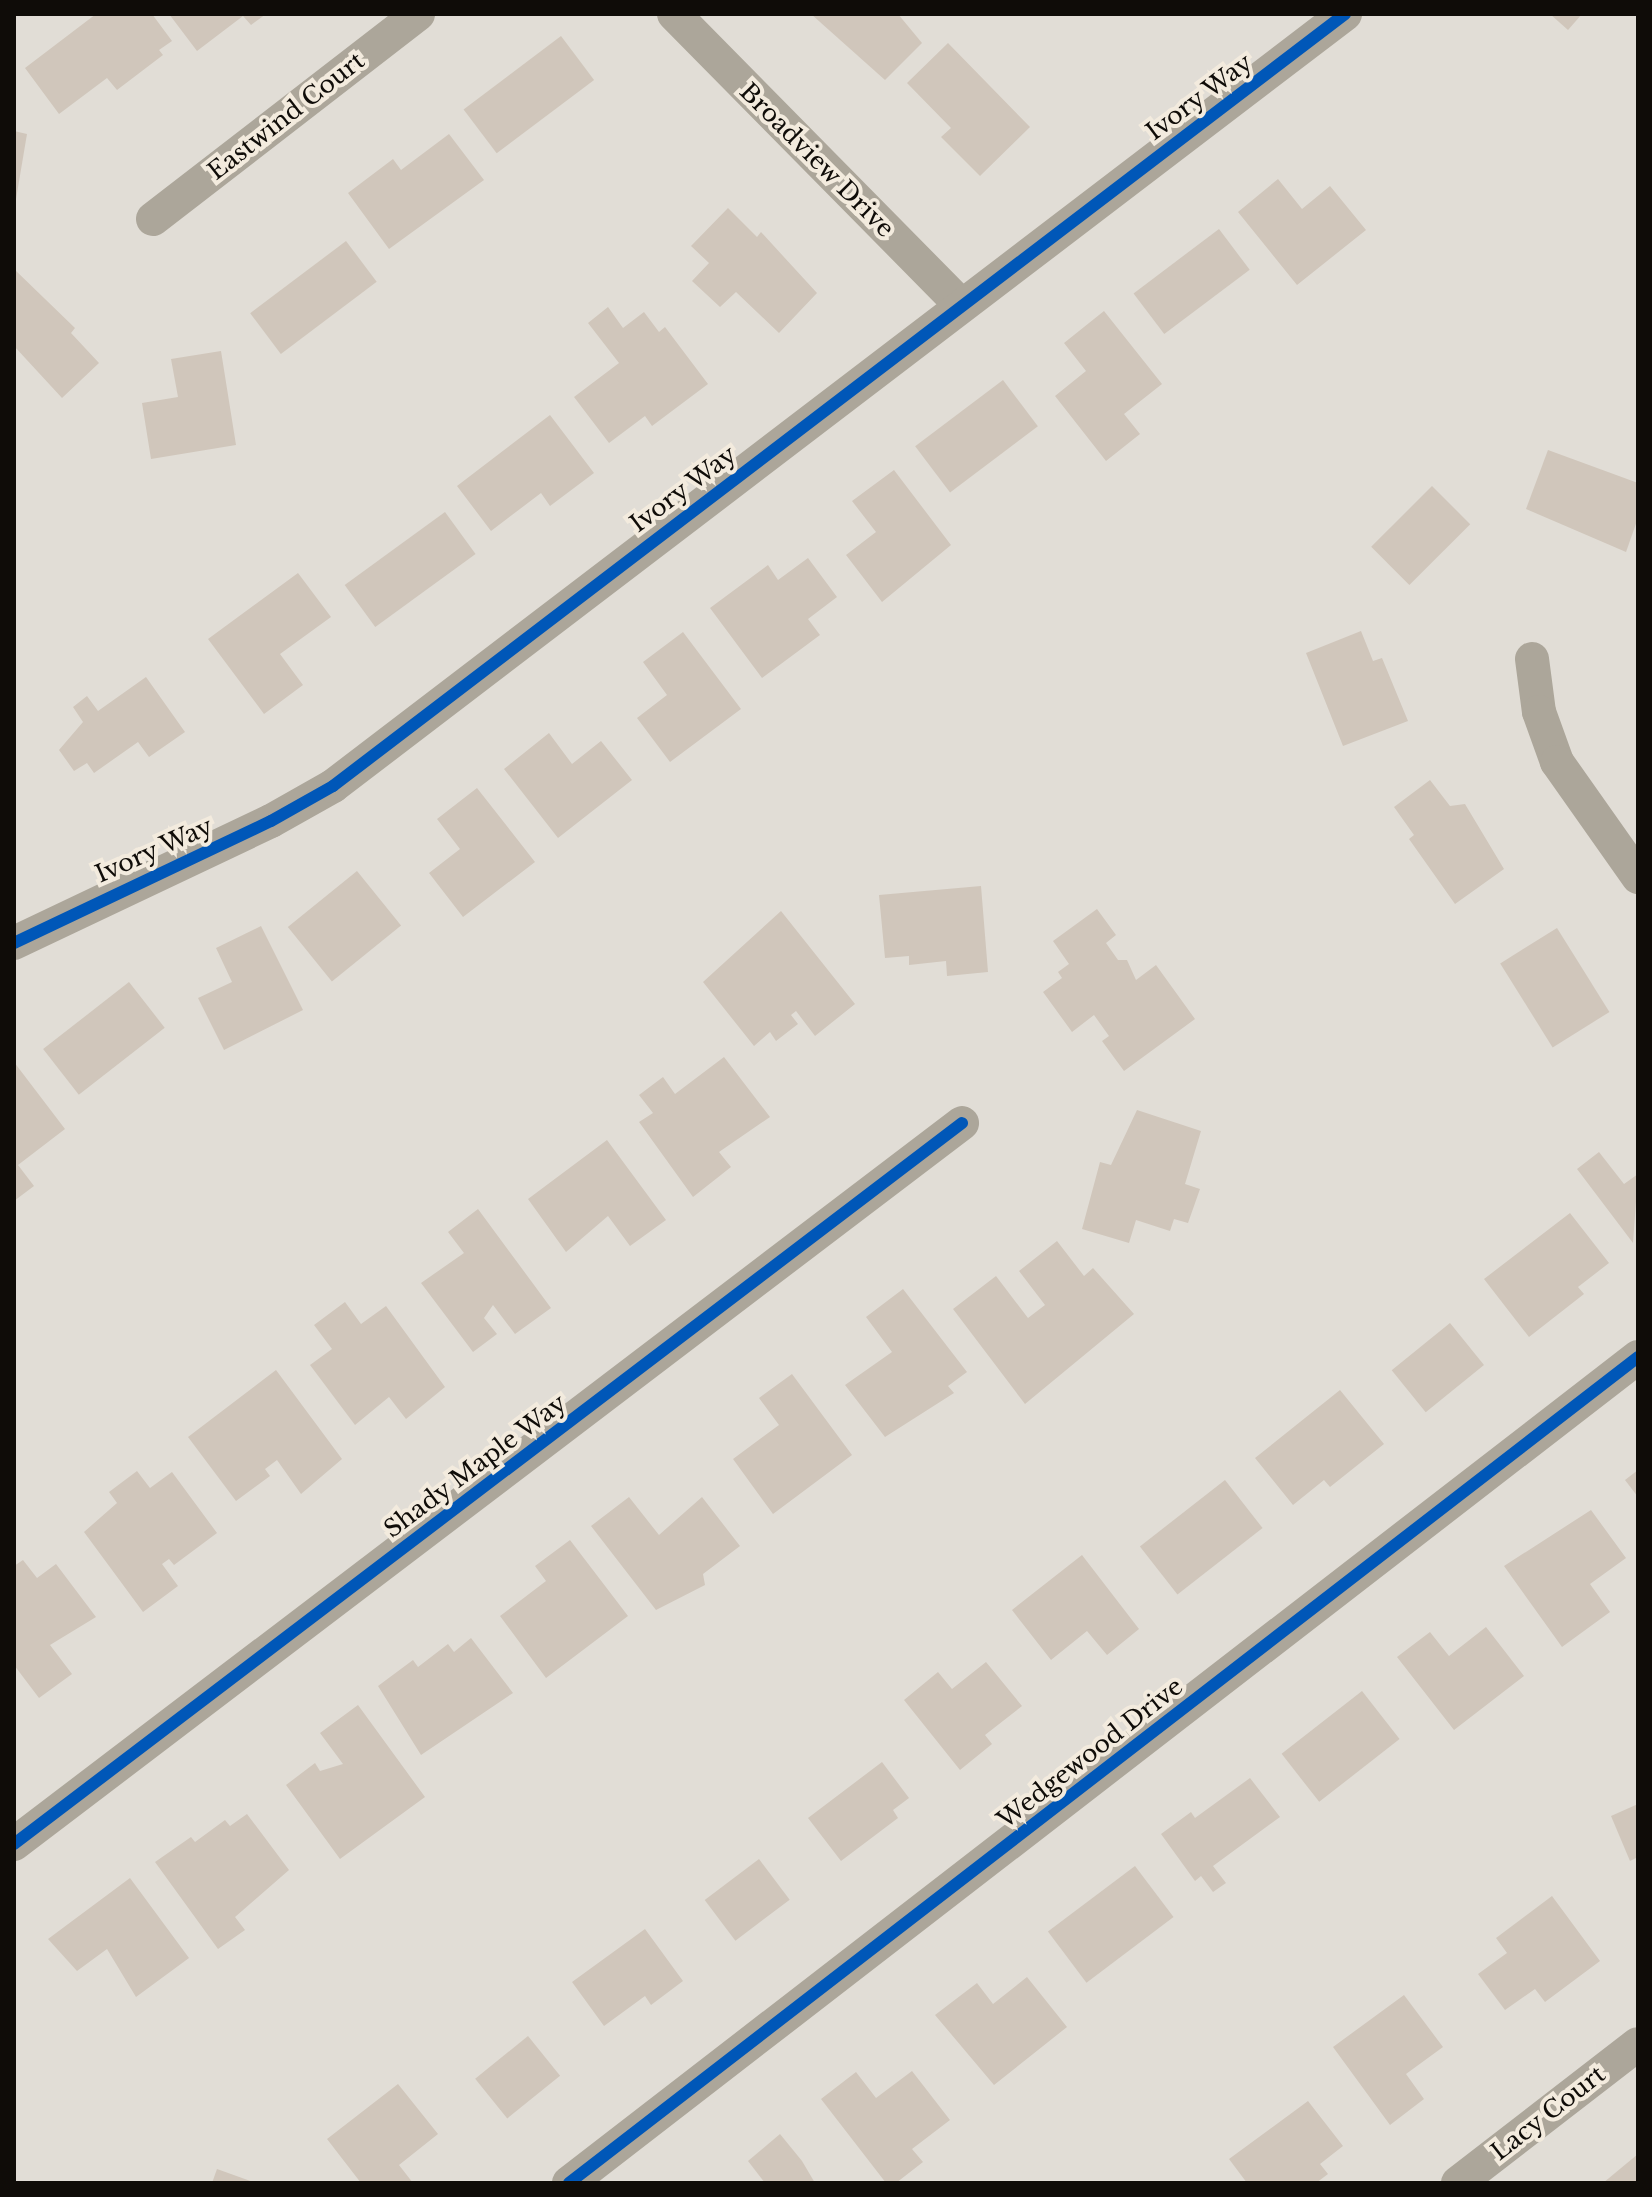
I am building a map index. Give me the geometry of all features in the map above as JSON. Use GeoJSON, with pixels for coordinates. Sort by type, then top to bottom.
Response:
{"type":"FeatureCollection","features":[{"type":"Feature","properties":{"kind":"street","name":"Eastwind Court"},"geometry":{"type":"LineString","coordinates":[[153,219],[418,14]]}},
{"type":"Feature","properties":{"kind":"street","name":"Broadview Drive"},"geometry":{"type":"LineString","coordinates":[[674,14],[961,305]]}},
{"type":"Feature","properties":{"kind":"street","name":"Ivory Way"},"geometry":{"type":"LineString","coordinates":[[14,943],[333,786],[1345,14]]}},
{"type":"Feature","properties":{"kind":"street"},"geometry":{"type":"LineString","coordinates":[[1532,659],[1539,712],[1557,762],[1638,877]]}},
{"type":"Feature","properties":{"kind":"street","name":"Shady Maple Way"},"geometry":{"type":"LineString","coordinates":[[14,1844],[962,1123]]}},
{"type":"Feature","properties":{"kind":"street","name":"Wedgewood Drive"},"geometry":{"type":"LineString","coordinates":[[569,2183],[1638,1357]]}},
{"type":"Feature","properties":{"kind":"street","name":"Lacy Court"},"geometry":{"type":"LineString","coordinates":[[1458,2183],[1638,2044]]}},
{"type":"Feature","properties":{"kind":"building"},"geometry":{"type":"Polygon","coordinates":[[[96,14],[152,14],[172,41],[159,50],[163,55],[117,90],[107,78],[59,114],[25,68],[96,14]]]}},
{"type":"Feature","properties":{"kind":"building"},"geometry":{"type":"Polygon","coordinates":[[[169,14],[266,14],[251,25],[243,16],[197,51],[169,14]]]}},
{"type":"Feature","properties":{"kind":"building"},"geometry":{"type":"Polygon","coordinates":[[[811,14],[898,14],[922,43],[885,80],[811,14]]]}},
{"type":"Feature","properties":{"kind":"building"},"geometry":{"type":"Polygon","coordinates":[[[1550,14],[1582,14],[1568,30],[1550,14]]]}},
{"type":"Feature","properties":{"kind":"building"},"geometry":{"type":"Polygon","coordinates":[[[561,36],[594,80],[497,153],[464,109],[561,36]]]}},
{"type":"Feature","properties":{"kind":"building"},"geometry":{"type":"Polygon","coordinates":[[[948,43],[1030,127],[980,176],[941,137],[951,128],[907,83],[948,43]]]}},
{"type":"Feature","properties":{"kind":"building"},"geometry":{"type":"Polygon","coordinates":[[[14,131],[27,134],[15,205],[14,205],[14,131]]]}},
{"type":"Feature","properties":{"kind":"building"},"geometry":{"type":"Polygon","coordinates":[[[449,134],[484,180],[389,249],[348,193],[393,159],[401,170],[449,134]]]}},
{"type":"Feature","properties":{"kind":"building"},"geometry":{"type":"Polygon","coordinates":[[[1278,179],[1302,209],[1330,186],[1366,230],[1297,285],[1238,212],[1278,179]]]}},
{"type":"Feature","properties":{"kind":"building"},"geometry":{"type":"Polygon","coordinates":[[[728,208],[757,237],[761,232],[817,293],[779,333],[736,292],[720,307],[692,281],[709,263],[691,246],[728,208]]]}},
{"type":"Feature","properties":{"kind":"building"},"geometry":{"type":"Polygon","coordinates":[[[1219,229],[1250,270],[1164,334],[1134,293],[1219,229]]]}},
{"type":"Feature","properties":{"kind":"building"},"geometry":{"type":"Polygon","coordinates":[[[346,241],[377,282],[281,354],[250,313],[346,241]]]}},
{"type":"Feature","properties":{"kind":"building"},"geometry":{"type":"Polygon","coordinates":[[[14,269],[75,328],[71,333],[99,363],[62,398],[14,346],[14,269]]]}},
{"type":"Feature","properties":{"kind":"building"},"geometry":{"type":"Polygon","coordinates":[[[608,307],[623,328],[644,312],[659,332],[665,327],[708,384],[652,426],[645,416],[609,443],[574,397],[619,363],[588,323],[608,307]]]}},
{"type":"Feature","properties":{"kind":"building"},"geometry":{"type":"Polygon","coordinates":[[[1104,311],[1162,384],[1124,414],[1140,434],[1106,461],[1055,396],[1086,371],[1064,343],[1104,311]]]}},
{"type":"Feature","properties":{"kind":"building"},"geometry":{"type":"Polygon","coordinates":[[[221,351],[236,445],[151,459],[142,403],[178,397],[171,359],[221,351]]]}},
{"type":"Feature","properties":{"kind":"building"},"geometry":{"type":"Polygon","coordinates":[[[1003,380],[1038,426],[950,493],[915,446],[1003,380]]]}},
{"type":"Feature","properties":{"kind":"building"},"geometry":{"type":"Polygon","coordinates":[[[550,415],[594,473],[550,506],[541,493],[491,531],[457,486],[550,415]]]}},
{"type":"Feature","properties":{"kind":"building"},"geometry":{"type":"Polygon","coordinates":[[[1548,450],[1638,483],[1638,518],[1626,552],[1526,509],[1548,450]]]}},
{"type":"Feature","properties":{"kind":"building"},"geometry":{"type":"Polygon","coordinates":[[[894,470],[951,545],[882,602],[846,555],[876,532],[852,501],[894,470]]]}},
{"type":"Feature","properties":{"kind":"building"},"geometry":{"type":"Polygon","coordinates":[[[1432,486],[1470,524],[1409,585],[1371,547],[1432,486]]]}},
{"type":"Feature","properties":{"kind":"building"},"geometry":{"type":"Polygon","coordinates":[[[445,512],[476,554],[375,627],[345,585],[445,512]]]}},
{"type":"Feature","properties":{"kind":"building"},"geometry":{"type":"Polygon","coordinates":[[[808,558],[837,597],[808,619],[820,635],[762,678],[710,608],[768,565],[778,580],[808,558]]]}},
{"type":"Feature","properties":{"kind":"building"},"geometry":{"type":"Polygon","coordinates":[[[298,573],[331,617],[280,654],[303,685],[264,714],[208,639],[298,573]]]}},
{"type":"Feature","properties":{"kind":"building"},"geometry":{"type":"Polygon","coordinates":[[[1361,631],[1373,661],[1382,658],[1408,721],[1343,746],[1306,653],[1361,631]]]}},
{"type":"Feature","properties":{"kind":"building"},"geometry":{"type":"Polygon","coordinates":[[[683,632],[741,709],[670,762],[637,718],[667,695],[643,662],[683,632]]]}},
{"type":"Feature","properties":{"kind":"building"},"geometry":{"type":"Polygon","coordinates":[[[146,677],[185,732],[149,757],[138,742],[94,773],[87,763],[74,771],[59,750],[83,722],[73,707],[87,696],[98,711],[146,677]]]}},
{"type":"Feature","properties":{"kind":"building"},"geometry":{"type":"Polygon","coordinates":[[[549,733],[572,764],[601,741],[632,780],[558,838],[504,769],[549,733]]]}},
{"type":"Feature","properties":{"kind":"building"},"geometry":{"type":"Polygon","coordinates":[[[1430,780],[1450,806],[1465,804],[1504,869],[1455,904],[1409,839],[1414,835],[1394,807],[1430,780]]]}},
{"type":"Feature","properties":{"kind":"building"},"geometry":{"type":"Polygon","coordinates":[[[477,788],[535,862],[463,917],[429,873],[460,849],[437,819],[477,788]]]}},
{"type":"Feature","properties":{"kind":"building"},"geometry":{"type":"Polygon","coordinates":[[[357,871],[401,925],[332,981],[288,927],[357,871]]]}},
{"type":"Feature","properties":{"kind":"building"},"geometry":{"type":"Polygon","coordinates":[[[981,886],[988,972],[947,976],[946,961],[909,965],[909,956],[885,958],[879,895],[981,886]]]}},
{"type":"Feature","properties":{"kind":"building"},"geometry":{"type":"Polygon","coordinates":[[[1097,909],[1116,935],[1106,943],[1118,960],[1127,960],[1136,980],[1156,965],[1195,1019],[1124,1071],[1102,1041],[1109,1036],[1094,1015],[1072,1032],[1043,992],[1062,978],[1058,972],[1069,964],[1053,941],[1097,909]]]}},
{"type":"Feature","properties":{"kind":"building"},"geometry":{"type":"Polygon","coordinates":[[[781,911],[855,1004],[815,1036],[796,1011],[791,1015],[798,1024],[776,1041],[770,1032],[754,1046],[703,982],[781,911]]]}},
{"type":"Feature","properties":{"kind":"building"},"geometry":{"type":"Polygon","coordinates":[[[261,926],[303,1010],[224,1050],[198,998],[232,982],[216,948],[261,926]]]}},
{"type":"Feature","properties":{"kind":"building"},"geometry":{"type":"Polygon","coordinates":[[[1557,928],[1609,1012],[1553,1047],[1500,964],[1557,928]]]}},
{"type":"Feature","properties":{"kind":"building"},"geometry":{"type":"Polygon","coordinates":[[[129,982],[165,1028],[79,1095],[43,1049],[129,982]]]}},
{"type":"Feature","properties":{"kind":"building"},"geometry":{"type":"Polygon","coordinates":[[[724,1057],[770,1117],[719,1152],[731,1167],[693,1197],[639,1122],[653,1113],[639,1095],[663,1077],[675,1094],[724,1057]]]}},
{"type":"Feature","properties":{"kind":"building"},"geometry":{"type":"Polygon","coordinates":[[[14,1062],[65,1129],[18,1165],[34,1186],[14,1201],[14,1062]]]}},
{"type":"Feature","properties":{"kind":"building"},"geometry":{"type":"Polygon","coordinates":[[[1137,1110],[1201,1131],[1185,1184],[1200,1189],[1188,1223],[1174,1219],[1170,1231],[1136,1220],[1129,1243],[1082,1229],[1100,1162],[1111,1165],[1137,1110]]]}},
{"type":"Feature","properties":{"kind":"building"},"geometry":{"type":"Polygon","coordinates":[[[607,1140],[666,1220],[630,1246],[608,1216],[566,1252],[528,1199],[607,1140]]]}},
{"type":"Feature","properties":{"kind":"building"},"geometry":{"type":"Polygon","coordinates":[[[1599,1152],[1624,1184],[1638,1174],[1633,1243],[1577,1169],[1599,1152]]]}},
{"type":"Feature","properties":{"kind":"building"},"geometry":{"type":"Polygon","coordinates":[[[478,1209],[551,1308],[515,1334],[493,1305],[484,1318],[497,1334],[473,1352],[421,1283],[464,1253],[448,1232],[478,1209]]]}},
{"type":"Feature","properties":{"kind":"building"},"geometry":{"type":"Polygon","coordinates":[[[1570,1213],[1609,1263],[1578,1287],[1584,1294],[1529,1337],[1484,1279],[1570,1213]]]}},
{"type":"Feature","properties":{"kind":"building"},"geometry":{"type":"Polygon","coordinates":[[[1057,1241],[1084,1276],[1093,1268],[1134,1314],[1025,1404],[953,1309],[996,1276],[1028,1318],[1045,1305],[1019,1271],[1057,1241]]]}},
{"type":"Feature","properties":{"kind":"building"},"geometry":{"type":"Polygon","coordinates":[[[903,1289],[967,1372],[948,1386],[954,1393],[885,1437],[845,1385],[892,1352],[866,1317],[903,1289]]]}},
{"type":"Feature","properties":{"kind":"building"},"geometry":{"type":"Polygon","coordinates":[[[345,1302],[361,1324],[386,1306],[445,1387],[406,1419],[389,1397],[355,1425],[310,1365],[332,1349],[314,1325],[345,1302]]]}},
{"type":"Feature","properties":{"kind":"building"},"geometry":{"type":"Polygon","coordinates":[[[1450,1323],[1484,1365],[1426,1412],[1392,1370],[1450,1323]]]}},
{"type":"Feature","properties":{"kind":"building"},"geometry":{"type":"Polygon","coordinates":[[[276,1370],[342,1459],[301,1494],[277,1460],[265,1469],[270,1476],[236,1501],[188,1437],[276,1370]]]}},
{"type":"Feature","properties":{"kind":"building"},"geometry":{"type":"Polygon","coordinates":[[[792,1374],[852,1455],[773,1514],[733,1459],[779,1425],[759,1398],[792,1374]]]}},
{"type":"Feature","properties":{"kind":"building"},"geometry":{"type":"Polygon","coordinates":[[[1340,1390],[1384,1444],[1330,1487],[1324,1480],[1293,1505],[1255,1458],[1340,1390]]]}},
{"type":"Feature","properties":{"kind":"building"},"geometry":{"type":"Polygon","coordinates":[[[1638,1470],[1638,1497],[1625,1480],[1638,1470]]]}},
{"type":"Feature","properties":{"kind":"building"},"geometry":{"type":"Polygon","coordinates":[[[137,1471],[150,1488],[172,1472],[217,1533],[174,1565],[169,1559],[162,1564],[178,1586],[143,1612],[84,1532],[117,1503],[109,1492],[137,1471]]]}},
{"type":"Feature","properties":{"kind":"building"},"geometry":{"type":"Polygon","coordinates":[[[1225,1480],[1263,1528],[1177,1595],[1140,1546],[1225,1480]]]}},
{"type":"Feature","properties":{"kind":"building"},"geometry":{"type":"Polygon","coordinates":[[[629,1497],[659,1535],[702,1497],[740,1546],[703,1574],[705,1585],[656,1610],[591,1526],[629,1497]]]}},
{"type":"Feature","properties":{"kind":"building"},"geometry":{"type":"Polygon","coordinates":[[[1591,1510],[1626,1558],[1590,1584],[1610,1612],[1562,1647],[1504,1566],[1591,1510]]]}},
{"type":"Feature","properties":{"kind":"building"},"geometry":{"type":"Polygon","coordinates":[[[570,1540],[628,1616],[546,1678],[500,1616],[546,1581],[535,1566],[570,1540]]]}},
{"type":"Feature","properties":{"kind":"building"},"geometry":{"type":"Polygon","coordinates":[[[1082,1555],[1139,1629],[1107,1655],[1087,1631],[1051,1660],[1012,1610],[1082,1555]]]}},
{"type":"Feature","properties":{"kind":"building"},"geometry":{"type":"Polygon","coordinates":[[[23,1560],[37,1578],[56,1564],[96,1617],[50,1645],[72,1674],[39,1698],[14,1665],[14,1566],[23,1560]]]}},
{"type":"Feature","properties":{"kind":"building"},"geometry":{"type":"Polygon","coordinates":[[[1486,1627],[1524,1676],[1454,1730],[1397,1657],[1430,1632],[1449,1656],[1486,1627]]]}},
{"type":"Feature","properties":{"kind":"building"},"geometry":{"type":"Polygon","coordinates":[[[471,1638],[513,1693],[421,1755],[378,1686],[413,1660],[418,1667],[448,1644],[454,1652],[471,1638]]]}},
{"type":"Feature","properties":{"kind":"building"},"geometry":{"type":"Polygon","coordinates":[[[986,1662],[1022,1706],[985,1735],[992,1744],[960,1770],[904,1700],[938,1672],[952,1689],[986,1662]]]}},
{"type":"Feature","properties":{"kind":"building"},"geometry":{"type":"Polygon","coordinates":[[[1362,1691],[1400,1739],[1319,1802],[1282,1754],[1362,1691]]]}},
{"type":"Feature","properties":{"kind":"building"},"geometry":{"type":"Polygon","coordinates":[[[358,1705],[425,1797],[340,1859],[286,1785],[315,1763],[320,1771],[343,1764],[320,1733],[358,1705]]]}},
{"type":"Feature","properties":{"kind":"building"},"geometry":{"type":"Polygon","coordinates":[[[882,1762],[909,1798],[893,1810],[898,1818],[841,1861],[808,1818],[882,1762]]]}},
{"type":"Feature","properties":{"kind":"building"},"geometry":{"type":"Polygon","coordinates":[[[1250,1778],[1280,1817],[1213,1866],[1226,1883],[1213,1892],[1201,1876],[1195,1881],[1161,1834],[1191,1812],[1195,1818],[1250,1778]]]}},
{"type":"Feature","properties":{"kind":"building"},"geometry":{"type":"Polygon","coordinates":[[[1638,1804],[1638,1857],[1630,1861],[1611,1816],[1638,1804]]]}},
{"type":"Feature","properties":{"kind":"building"},"geometry":{"type":"Polygon","coordinates":[[[247,1814],[289,1870],[235,1917],[245,1930],[218,1949],[155,1862],[191,1837],[195,1842],[225,1820],[230,1826],[247,1814]]]}},
{"type":"Feature","properties":{"kind":"building"},"geometry":{"type":"Polygon","coordinates":[[[759,1859],[790,1900],[735,1941],[705,1900],[759,1859]]]}},
{"type":"Feature","properties":{"kind":"building"},"geometry":{"type":"Polygon","coordinates":[[[1135,1866],[1174,1917],[1086,1983],[1048,1932],[1135,1866]]]}},
{"type":"Feature","properties":{"kind":"building"},"geometry":{"type":"Polygon","coordinates":[[[130,1878],[189,1958],[136,1997],[107,1949],[77,1971],[48,1939],[130,1878]]]}},
{"type":"Feature","properties":{"kind":"building"},"geometry":{"type":"Polygon","coordinates":[[[1552,1896],[1600,1961],[1545,2002],[1535,1989],[1505,2010],[1478,1974],[1507,1953],[1496,1938],[1552,1896]]]}},
{"type":"Feature","properties":{"kind":"building"},"geometry":{"type":"Polygon","coordinates":[[[645,1929],[683,1981],[651,2005],[645,1996],[604,2026],[572,1982],[645,1929]]]}},
{"type":"Feature","properties":{"kind":"building"},"geometry":{"type":"Polygon","coordinates":[[[1027,1977],[1067,2027],[994,2085],[935,2015],[977,1983],[993,2004],[1027,1977]]]}},
{"type":"Feature","properties":{"kind":"building"},"geometry":{"type":"Polygon","coordinates":[[[1404,1995],[1443,2047],[1406,2074],[1424,2099],[1390,2125],[1333,2047],[1404,1995]]]}},
{"type":"Feature","properties":{"kind":"building"},"geometry":{"type":"Polygon","coordinates":[[[528,2036],[560,2076],[507,2118],[475,2079],[528,2036]]]}},
{"type":"Feature","properties":{"kind":"building"},"geometry":{"type":"Polygon","coordinates":[[[912,2071],[950,2120],[912,2149],[923,2162],[896,2183],[886,2183],[821,2099],[856,2072],[876,2098],[912,2071]]]}},
{"type":"Feature","properties":{"kind":"building"},"geometry":{"type":"Polygon","coordinates":[[[398,2084],[438,2134],[399,2165],[413,2183],[361,2183],[327,2139],[398,2084]]]}},
{"type":"Feature","properties":{"kind":"building"},"geometry":{"type":"Polygon","coordinates":[[[1308,2101],[1343,2146],[1320,2164],[1328,2174],[1316,2183],[1247,2183],[1229,2159],[1308,2101]]]}},
{"type":"Feature","properties":{"kind":"building"},"geometry":{"type":"Polygon","coordinates":[[[780,2134],[815,2183],[765,2183],[748,2161],[780,2134]]]}},
{"type":"Feature","properties":{"kind":"building"},"geometry":{"type":"Polygon","coordinates":[[[1638,2154],[1638,2183],[1603,2183],[1638,2154]]]}},
{"type":"Feature","properties":{"kind":"building"},"geometry":{"type":"Polygon","coordinates":[[[217,2169],[256,2183],[212,2183],[217,2169]]]}},
{"type":"Feature","properties":{"kind":"cycle path"},"geometry":{"type":"LineString","coordinates":[[14,943],[271,821],[333,786],[1345,14]]}},
{"type":"Feature","properties":{"kind":"cycle path"},"geometry":{"type":"LineString","coordinates":[[14,1844],[962,1123]]}},
{"type":"Feature","properties":{"kind":"cycle path"},"geometry":{"type":"LineString","coordinates":[[569,2183],[1638,1357]]}}]}
